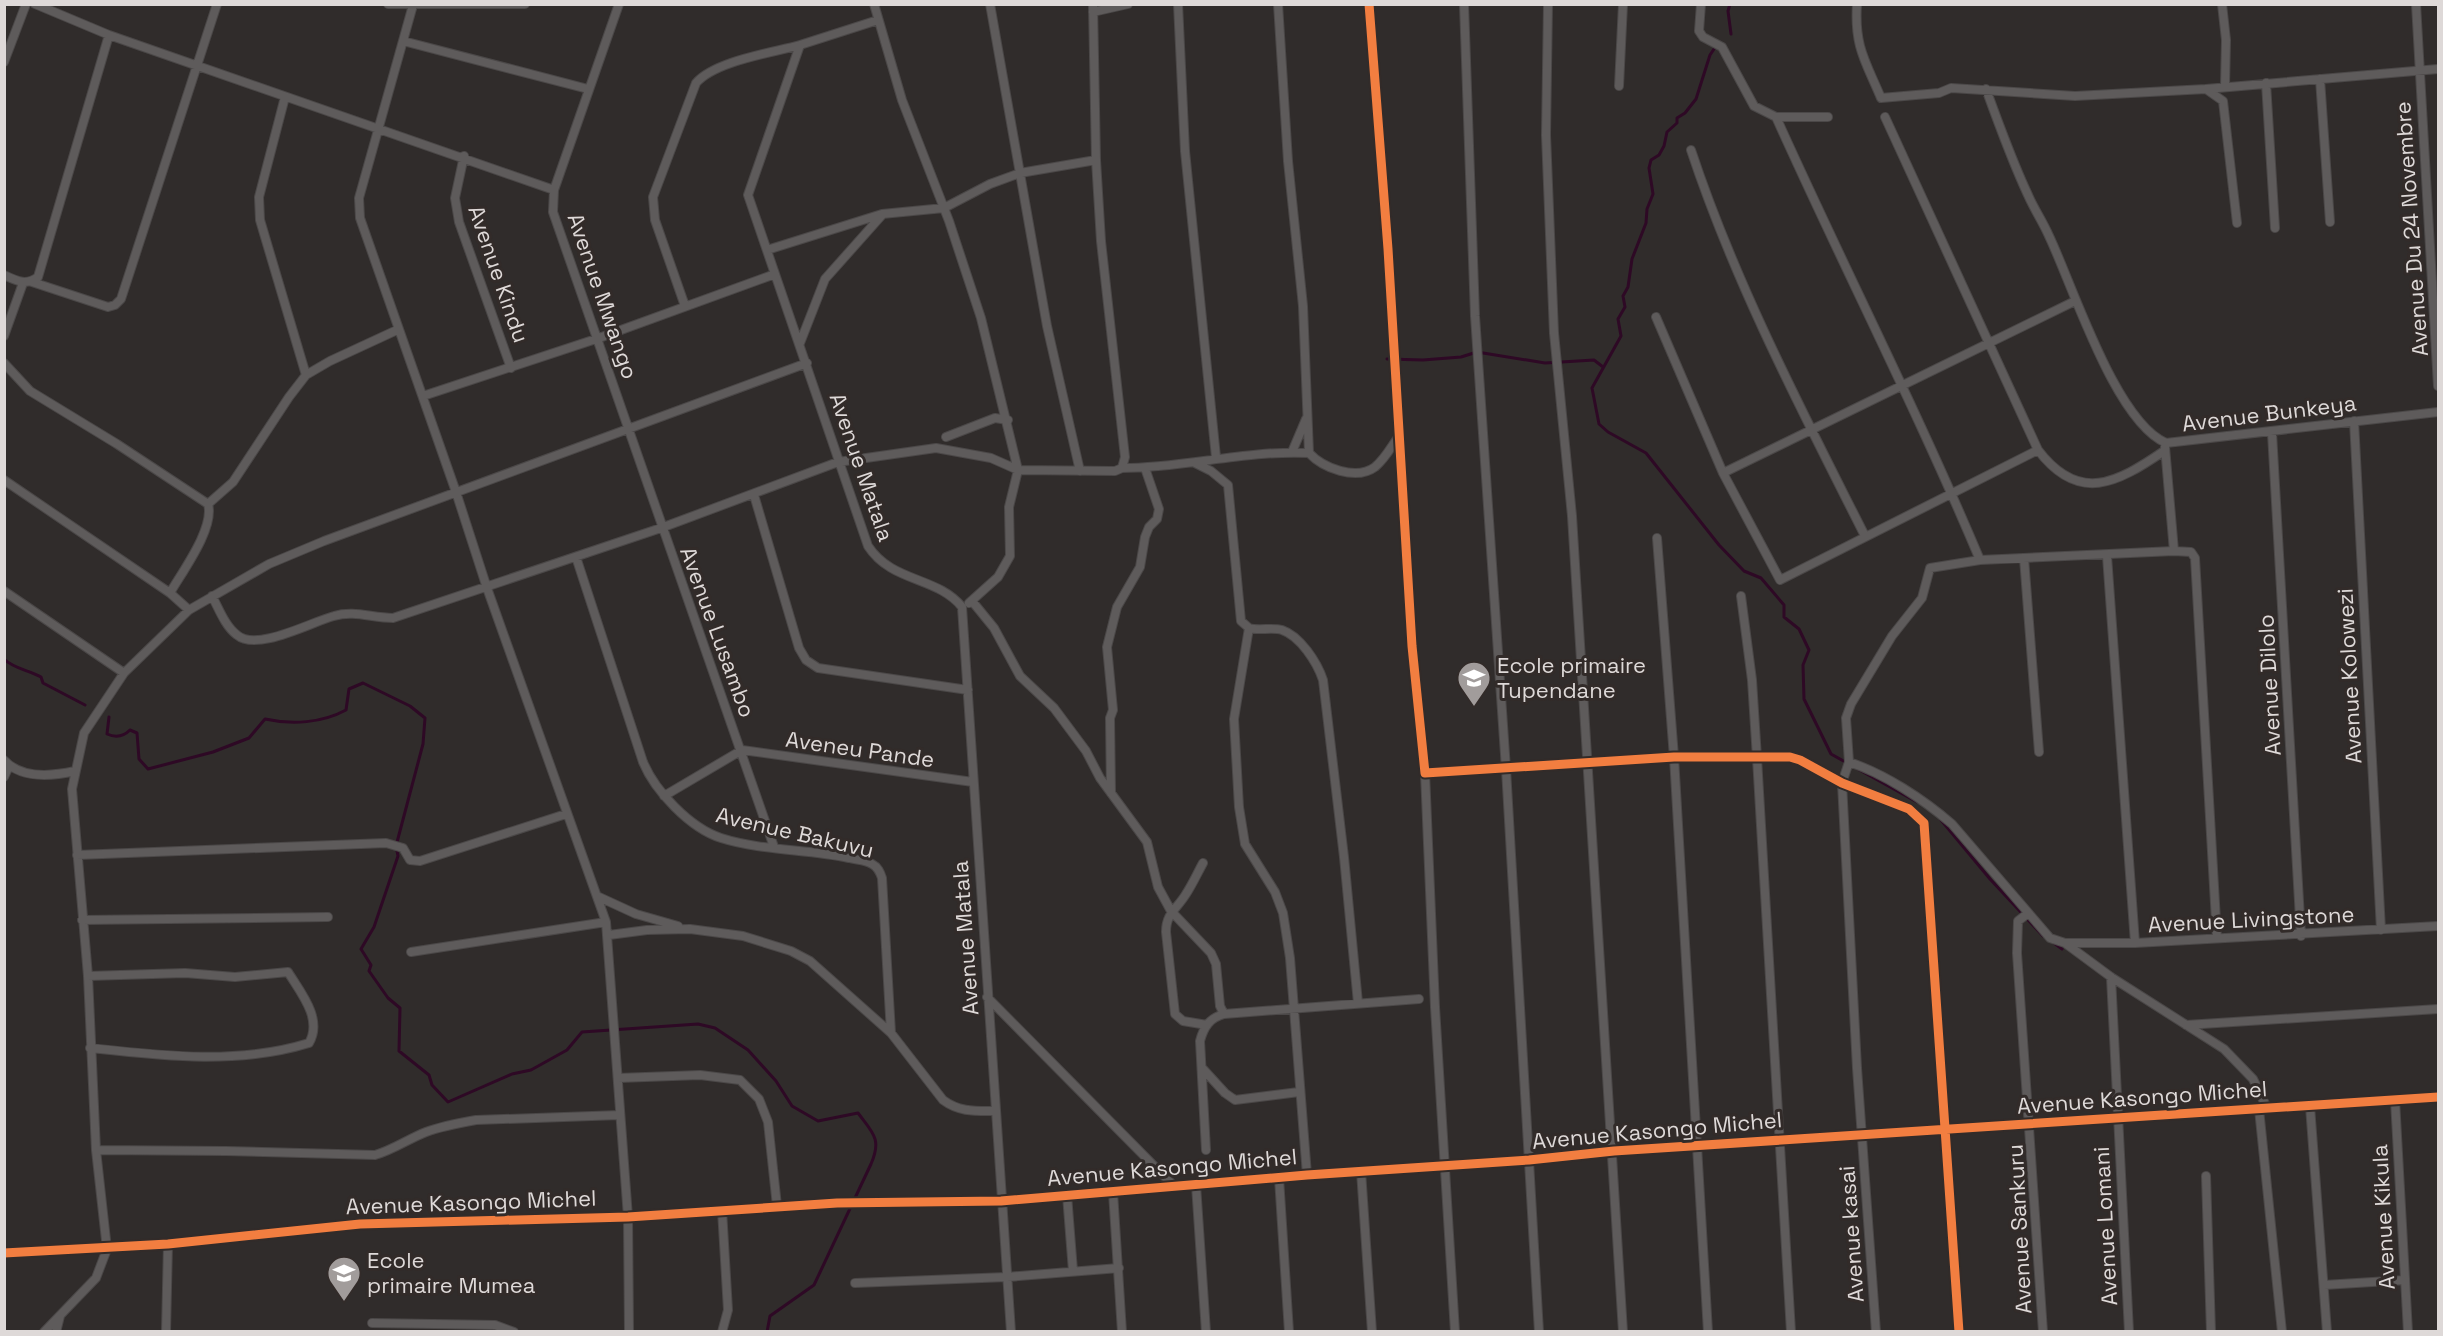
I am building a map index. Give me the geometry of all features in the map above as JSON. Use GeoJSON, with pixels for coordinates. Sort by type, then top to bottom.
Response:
{"type":"FeatureCollection","features":[{"type":"Feature","properties":{"kind":"street"},"geometry":{"type":"LineString","coordinates":[[4,62],[26,4]]}},
{"type":"Feature","properties":{"kind":"street"},"geometry":{"type":"LineString","coordinates":[[35,4],[109,35],[197,64],[285,97],[464,156],[555,190]]}},
{"type":"Feature","properties":{"kind":"street"},"geometry":{"type":"LineString","coordinates":[[4,275],[108,307],[115,305],[121,299],[217,4]]}},
{"type":"Feature","properties":{"kind":"street"},"geometry":{"type":"LineString","coordinates":[[388,4],[525,4]]}},
{"type":"Feature","properties":{"kind":"street","name":"Avenue Mwango"},"geometry":{"type":"LineString","coordinates":[[619,4],[555,190],[553,212],[630,429]]}},
{"type":"Feature","properties":{"kind":"street"},"geometry":{"type":"LineString","coordinates":[[873,4],[902,100],[944,208],[981,318],[1008,420],[1018,470],[1009,507],[1011,556],[998,577],[962,607]]}},
{"type":"Feature","properties":{"kind":"street"},"geometry":{"type":"LineString","coordinates":[[990,4],[1047,326],[1080,471]]}},
{"type":"Feature","properties":{"kind":"street"},"geometry":{"type":"LineString","coordinates":[[1122,468],[1125,457],[1101,241],[1096,160],[1093,8],[1128,4]]}},
{"type":"Feature","properties":{"kind":"street"},"geometry":{"type":"LineString","coordinates":[[1178,4],[1186,160],[1216,457]]}},
{"type":"Feature","properties":{"kind":"street"},"geometry":{"type":"LineString","coordinates":[[1278,4],[1288,161],[1303,306],[1309,453]]}},
{"type":"Feature","properties":{"kind":"street"},"geometry":{"type":"LineString","coordinates":[[1369,4],[1388,249],[1398,436],[1418,714],[1425,774],[1435,1008],[1455,1332]]}},
{"type":"Feature","properties":{"kind":"street"},"geometry":{"type":"LineString","coordinates":[[1464,4],[1475,325],[1506,769],[1539,1332]]}},
{"type":"Feature","properties":{"kind":"street"},"geometry":{"type":"LineString","coordinates":[[1548,4],[1546,135],[1554,333],[1572,516],[1604,1030],[1614,1151],[1623,1332]]}},
{"type":"Feature","properties":{"kind":"street"},"geometry":{"type":"LineString","coordinates":[[1620,86],[1623,4]]}},
{"type":"Feature","properties":{"kind":"street"},"geometry":{"type":"LineString","coordinates":[[1701,4],[1699,31],[1703,37],[1722,47],[1754,106],[1776,117],[1828,117]]}},
{"type":"Feature","properties":{"kind":"street"},"geometry":{"type":"LineString","coordinates":[[1857,4],[1857,28],[1863,63],[1881,98],[1940,93],[1951,88],[2075,96],[2225,87],[2439,69]]}},
{"type":"Feature","properties":{"kind":"street"},"geometry":{"type":"LineString","coordinates":[[2222,4],[2226,40],[2225,87]]}},
{"type":"Feature","properties":{"kind":"street","name":"Avenue Du 24 Novembre"},"geometry":{"type":"LineString","coordinates":[[2416,4],[2439,386]]}},
{"type":"Feature","properties":{"kind":"street"},"geometry":{"type":"LineString","coordinates":[[413,5],[358,198],[360,218],[456,492],[487,588],[606,922],[609,935],[628,1217],[629,1332]]}},
{"type":"Feature","properties":{"kind":"street"},"geometry":{"type":"LineString","coordinates":[[685,306],[655,220],[653,197],[696,83],[705,73],[878,20]]}},
{"type":"Feature","properties":{"kind":"street"},"geometry":{"type":"LineString","coordinates":[[4,336],[27,283],[38,277],[109,35]]}},
{"type":"Feature","properties":{"kind":"street"},"geometry":{"type":"LineString","coordinates":[[403,41],[588,89]]}},
{"type":"Feature","properties":{"kind":"street","name":"Avenue Matala"},"geometry":{"type":"LineString","coordinates":[[800,45],[748,195],[868,546],[877,560],[889,569],[946,592],[962,607],[994,1111],[1011,1332]]}},
{"type":"Feature","properties":{"kind":"street"},"geometry":{"type":"LineString","coordinates":[[2320,79],[2330,222]]}},
{"type":"Feature","properties":{"kind":"street"},"geometry":{"type":"LineString","coordinates":[[2266,83],[2276,228]]}},
{"type":"Feature","properties":{"kind":"street"},"geometry":{"type":"LineString","coordinates":[[2206,88],[2223,101],[2236,223]]}},
{"type":"Feature","properties":{"kind":"street","name":"Avenue Bunkeya"},"geometry":{"type":"LineString","coordinates":[[1986,89],[2028,197],[2050,236],[2075,301],[2129,407],[2149,432],[2165,447],[2354,421],[2439,412]]}},
{"type":"Feature","properties":{"kind":"street"},"geometry":{"type":"LineString","coordinates":[[285,97],[259,197],[259,208],[264,239],[306,375]]}},
{"type":"Feature","properties":{"kind":"street"},"geometry":{"type":"LineString","coordinates":[[1776,117],[1839,257],[1904,385],[1980,561]]}},
{"type":"Feature","properties":{"kind":"street"},"geometry":{"type":"LineString","coordinates":[[1886,117],[2038,450],[2049,465],[2065,478],[2090,483],[2107,481],[2133,472],[2165,447]]}},
{"type":"Feature","properties":{"kind":"street"},"geometry":{"type":"LineString","coordinates":[[1691,150],[1713,218],[1811,429],[1865,536]]}},
{"type":"Feature","properties":{"kind":"street","name":"Avenue Kindu"},"geometry":{"type":"LineString","coordinates":[[464,156],[455,198],[457,216],[511,368]]}},
{"type":"Feature","properties":{"kind":"street"},"geometry":{"type":"LineString","coordinates":[[767,250],[882,214],[944,208],[990,184],[1020,173],[1096,160]]}},
{"type":"Feature","properties":{"kind":"street"},"geometry":{"type":"LineString","coordinates":[[800,344],[825,279],[882,214]]}},
{"type":"Feature","properties":{"kind":"street"},"geometry":{"type":"LineString","coordinates":[[2429,220],[2439,227]]}},
{"type":"Feature","properties":{"kind":"street"},"geometry":{"type":"LineString","coordinates":[[423,396],[599,338],[775,274]]}},
{"type":"Feature","properties":{"kind":"street"},"geometry":{"type":"LineString","coordinates":[[1723,473],[2075,301]]}},
{"type":"Feature","properties":{"kind":"street"},"geometry":{"type":"LineString","coordinates":[[1656,317],[1723,473],[1777,579],[1783,580],[1865,536],[2038,450]]}},
{"type":"Feature","properties":{"kind":"street"},"geometry":{"type":"LineString","coordinates":[[208,504],[233,482],[289,396],[306,375],[330,361],[398,330]]}},
{"type":"Feature","properties":{"kind":"street"},"geometry":{"type":"LineString","coordinates":[[4,363],[30,391],[117,444],[208,504],[210,512],[199,544],[170,593]]}},
{"type":"Feature","properties":{"kind":"street"},"geometry":{"type":"LineString","coordinates":[[44,1332],[96,1278],[106,1249],[96,1150],[88,976],[72,789],[84,733],[124,673],[189,610],[269,564],[456,492],[807,363]]}},
{"type":"Feature","properties":{"kind":"street"},"geometry":{"type":"LineString","coordinates":[[1292,452],[1308,411]]}},
{"type":"Feature","properties":{"kind":"street"},"geometry":{"type":"LineString","coordinates":[[946,437],[994,418],[1008,420]]}},
{"type":"Feature","properties":{"kind":"street","name":"Avenue Kolowezi"},"geometry":{"type":"LineString","coordinates":[[2354,421],[2381,930]]}},
{"type":"Feature","properties":{"kind":"street","name":"Avenue Lusambo"},"geometry":{"type":"LineString","coordinates":[[630,429],[661,528],[742,750],[774,847]]}},
{"type":"Feature","properties":{"kind":"street","name":"Avenue Dilolo"},"geometry":{"type":"LineString","coordinates":[[2272,433],[2301,936]]}},
{"type":"Feature","properties":{"kind":"street"},"geometry":{"type":"LineString","coordinates":[[212,596],[229,627],[238,637],[251,640],[273,637],[334,616],[350,613],[376,618],[393,618],[661,528],[838,462],[936,448],[992,458],[1018,470],[1114,471],[1122,468],[1196,463],[1216,457],[1292,452],[1309,453],[1327,466],[1362,472],[1373,468],[1398,436]]}},
{"type":"Feature","properties":{"kind":"street"},"geometry":{"type":"LineString","coordinates":[[2165,447],[2174,551]]}},
{"type":"Feature","properties":{"kind":"street"},"geometry":{"type":"LineString","coordinates":[[1196,463],[1211,471],[1228,485],[1241,621],[1249,628],[1281,629],[1292,636],[1318,665],[1323,680],[1343,846],[1358,1003]]}},
{"type":"Feature","properties":{"kind":"street"},"geometry":{"type":"LineString","coordinates":[[1110,794],[1110,718],[1113,710],[1107,647],[1117,607],[1140,567],[1145,537],[1149,527],[1157,519],[1159,509],[1145,468]]}},
{"type":"Feature","properties":{"kind":"street"},"geometry":{"type":"LineString","coordinates":[[4,480],[170,593],[189,610]]}},
{"type":"Feature","properties":{"kind":"street"},"geometry":{"type":"LineString","coordinates":[[754,495],[799,648],[806,660],[818,668],[968,690]]}},
{"type":"Feature","properties":{"kind":"street"},"geometry":{"type":"LineString","coordinates":[[1657,538],[1674,758],[1708,1332]]}},
{"type":"Feature","properties":{"kind":"street"},"geometry":{"type":"LineString","coordinates":[[2217,938],[2195,558],[2191,552],[2024,558],[1930,568],[1922,598],[1892,636],[1851,704],[1846,718],[1849,762],[1886,780],[1935,809],[1952,824],[2050,938],[2065,943],[2111,977],[2224,1049],[2253,1079],[2263,1108],[2282,1332]]}},
{"type":"Feature","properties":{"kind":"street"},"geometry":{"type":"LineString","coordinates":[[2107,556],[2135,943]]}},
{"type":"Feature","properties":{"kind":"street","name":"Avenue Bakuvu"},"geometry":{"type":"LineString","coordinates":[[576,557],[643,762],[651,780],[664,796],[703,829],[721,838],[839,856],[872,864],[879,870],[882,878],[891,1033]]}},
{"type":"Feature","properties":{"kind":"street"},"geometry":{"type":"LineString","coordinates":[[2024,558],[2039,752]]}},
{"type":"Feature","properties":{"kind":"street"},"geometry":{"type":"LineString","coordinates":[[4,591],[124,673]]}},
{"type":"Feature","properties":{"kind":"street"},"geometry":{"type":"LineString","coordinates":[[1741,596],[1752,680],[1791,1332]]}},
{"type":"Feature","properties":{"kind":"street"},"geometry":{"type":"LineString","coordinates":[[972,601],[1000,638],[1020,676],[1054,708],[1086,751],[1110,794],[1147,842],[1158,887],[1171,911],[1211,953],[1216,964],[1220,1006],[1224,1014]]}},
{"type":"Feature","properties":{"kind":"street"},"geometry":{"type":"LineString","coordinates":[[1249,628],[1234,719],[1239,807],[1245,844],[1275,892],[1283,913],[1290,958],[1307,1175]]}},
{"type":"Feature","properties":{"kind":"street"},"geometry":{"type":"LineString","coordinates":[[664,796],[742,750]]}},
{"type":"Feature","properties":{"kind":"street","name":"Aveneu Pande"},"geometry":{"type":"LineString","coordinates":[[742,750],[973,783]]}},
{"type":"Feature","properties":{"kind":"street"},"geometry":{"type":"LineString","coordinates":[[1425,774],[1674,758],[1790,757],[1842,783],[1909,809],[1924,823],[1959,1332]]}},
{"type":"Feature","properties":{"kind":"street","name":"Avenue kasai"},"geometry":{"type":"LineString","coordinates":[[1849,762],[1844,771],[1842,783],[1876,1332]]}},
{"type":"Feature","properties":{"kind":"street"},"geometry":{"type":"LineString","coordinates":[[4,777],[7,763],[28,773],[55,776],[75,771]]}},
{"type":"Feature","properties":{"kind":"street"},"geometry":{"type":"LineString","coordinates":[[77,855],[386,843],[403,848],[410,860],[420,861],[566,814]]}},
{"type":"Feature","properties":{"kind":"street"},"geometry":{"type":"LineString","coordinates":[[1203,864],[1188,892],[1171,911],[1166,921],[1166,932],[1174,1014],[1183,1022],[1207,1025]]}},
{"type":"Feature","properties":{"kind":"street"},"geometry":{"type":"LineString","coordinates":[[599,897],[636,914],[690,929],[743,936],[791,951],[810,961],[891,1033],[943,1100],[952,1107],[969,1111],[994,1111]]}},
{"type":"Feature","properties":{"kind":"street","name":"Avenue Sankuru"},"geometry":{"type":"LineString","coordinates":[[2027,914],[2018,921],[2017,953],[2031,1124],[2043,1332]]}},
{"type":"Feature","properties":{"kind":"street"},"geometry":{"type":"LineString","coordinates":[[82,921],[328,917]]}},
{"type":"Feature","properties":{"kind":"street"},"geometry":{"type":"LineString","coordinates":[[411,952],[606,922]]}},
{"type":"Feature","properties":{"kind":"street","name":"Avenue Livingstone"},"geometry":{"type":"LineString","coordinates":[[2065,943],[2135,943],[2301,936],[2439,926]]}},
{"type":"Feature","properties":{"kind":"street"},"geometry":{"type":"LineString","coordinates":[[609,935],[647,930],[690,929]]}},
{"type":"Feature","properties":{"kind":"street"},"geometry":{"type":"LineString","coordinates":[[88,976],[185,973],[236,977],[288,972],[314,1019],[316,1032],[309,1043],[239,1056],[195,1057],[90,1048]]}},
{"type":"Feature","properties":{"kind":"street","name":"Avenue Lomani"},"geometry":{"type":"LineString","coordinates":[[2111,977],[2129,1332]]}},
{"type":"Feature","properties":{"kind":"street"},"geometry":{"type":"LineString","coordinates":[[987,997],[1174,1186]]}},
{"type":"Feature","properties":{"kind":"street"},"geometry":{"type":"LineString","coordinates":[[1206,1150],[1200,1041],[1213,1017],[1224,1014],[1419,999]]}},
{"type":"Feature","properties":{"kind":"street"},"geometry":{"type":"LineString","coordinates":[[2186,1025],[2439,1009]]}},
{"type":"Feature","properties":{"kind":"street"},"geometry":{"type":"LineString","coordinates":[[1203,1070],[1235,1100],[1299,1092]]}},
{"type":"Feature","properties":{"kind":"street"},"geometry":{"type":"LineString","coordinates":[[618,1078],[700,1075],[740,1080],[759,1099],[768,1122],[777,1206]]}},
{"type":"Feature","properties":{"kind":"street","name":"Avenue Kasongo Michel"},"geometry":{"type":"LineString","coordinates":[[4,1253],[168,1244],[360,1224],[628,1217],[837,1203],[1001,1201],[1696,1145],[2439,1097]]}},
{"type":"Feature","properties":{"kind":"street","name":"Avenue Kikula"},"geometry":{"type":"LineString","coordinates":[[2395,1100],[2408,1332]]}},
{"type":"Feature","properties":{"kind":"street"},"geometry":{"type":"LineString","coordinates":[[2310,1106],[2327,1332]]}},
{"type":"Feature","properties":{"kind":"street"},"geometry":{"type":"LineString","coordinates":[[96,1150],[226,1150],[375,1155],[391,1151],[424,1133],[466,1121],[620,1115]]}},
{"type":"Feature","properties":{"kind":"street"},"geometry":{"type":"LineString","coordinates":[[1361,1171],[1372,1332]]}},
{"type":"Feature","properties":{"kind":"street"},"geometry":{"type":"LineString","coordinates":[[2206,1176],[2211,1332]]}},
{"type":"Feature","properties":{"kind":"street"},"geometry":{"type":"LineString","coordinates":[[1279,1178],[1288,1332]]}},
{"type":"Feature","properties":{"kind":"street"},"geometry":{"type":"LineString","coordinates":[[1196,1185],[1206,1332]]}},
{"type":"Feature","properties":{"kind":"street"},"geometry":{"type":"LineString","coordinates":[[1113,1192],[1122,1332]]}},
{"type":"Feature","properties":{"kind":"street"},"geometry":{"type":"LineString","coordinates":[[1067,1195],[1073,1271]]}},
{"type":"Feature","properties":{"kind":"street"},"geometry":{"type":"LineString","coordinates":[[722,1210],[728,1310],[722,1332]]}},
{"type":"Feature","properties":{"kind":"street"},"geometry":{"type":"LineString","coordinates":[[166,1332],[168,1244]]}},
{"type":"Feature","properties":{"kind":"street"},"geometry":{"type":"LineString","coordinates":[[855,1283],[1007,1277],[1119,1268]]}},
{"type":"Feature","properties":{"kind":"street"},"geometry":{"type":"LineString","coordinates":[[2324,1285],[2405,1280]]}},
{"type":"Feature","properties":{"kind":"street"},"geometry":{"type":"LineString","coordinates":[[56,1332],[60,1316]]}},
{"type":"Feature","properties":{"kind":"street"},"geometry":{"type":"LineString","coordinates":[[372,1323],[435,1327],[495,1325],[514,1332]]}},
{"type":"Feature","properties":{"kind":"waterway"},"geometry":{"type":"LineString","coordinates":[[1730,4],[1728,11],[1731,34]]}},
{"type":"Feature","properties":{"kind":"waterway"},"geometry":{"type":"LineString","coordinates":[[1716,46],[1710,55],[1696,99],[1685,113],[1677,118],[1677,123],[1667,132],[1659,155],[1651,160],[1649,168],[1653,194],[1647,209],[1646,223],[1632,259],[1628,287],[1623,296],[1625,307],[1618,319],[1621,336],[1592,388],[1599,424],[1608,432],[1646,453],[1719,545],[1744,571],[1761,578],[1784,605],[1784,617],[1799,629],[1809,650],[1803,665],[1804,699],[1831,754],[1917,802]]}},
{"type":"Feature","properties":{"kind":"waterway"},"geometry":{"type":"LineString","coordinates":[[1387,359],[1423,360],[1461,357],[1477,352],[1545,363],[1594,360],[1603,367]]}},
{"type":"Feature","properties":{"kind":"waterway"},"geometry":{"type":"LineString","coordinates":[[4,659],[12,665],[41,677],[43,683],[85,705]]}},
{"type":"Feature","properties":{"kind":"waterway"},"geometry":{"type":"LineString","coordinates":[[109,717],[107,734],[119,736],[130,730],[137,733],[139,759],[148,769],[213,752],[249,738],[265,719],[307,722],[327,718],[346,710],[349,689],[363,683],[410,706],[425,718],[423,744],[396,846],[398,856],[374,927],[361,949],[371,965],[369,971],[388,998],[400,1008],[399,1051],[429,1075],[432,1085],[448,1102],[512,1074],[531,1070],[567,1050],[582,1032],[698,1024],[715,1028],[748,1050],[776,1081],[792,1106],[818,1121],[858,1113],[872,1131],[876,1142],[871,1164],[814,1285],[770,1316],[767,1332]]}},
{"type":"Feature","properties":{"kind":"waterway"},"geometry":{"type":"LineString","coordinates":[[1941,820],[1990,879],[2043,936]]}},
{"type":"Feature","properties":{"kind":"waterway"},"geometry":{"type":"LineString","coordinates":[[2054,943],[2062,949]]}},
{"type":"Feature","properties":{"kind":"cycle path"},"geometry":{"type":"LineString","coordinates":[[1369,4],[1388,249],[1412,646],[1425,773],[1674,757],[1790,757],[1842,783],[1909,809],[1924,823],[1959,1332]]}},
{"type":"Feature","properties":{"kind":"cycle path"},"geometry":{"type":"LineString","coordinates":[[4,1253],[168,1244],[360,1224],[628,1217],[837,1203],[1001,1201],[1307,1175],[1529,1160],[1614,1151],[2438,1097]]}},
{"type":"Feature","properties":{"kind":"place","name":"Ecole primaire Tupendane"},"geometry":{"type":"Point","coordinates":[1474,707]}},
{"type":"Feature","properties":{"kind":"place","name":"Ecole primaire Mumea"},"geometry":{"type":"Point","coordinates":[344,1302]}}]}
